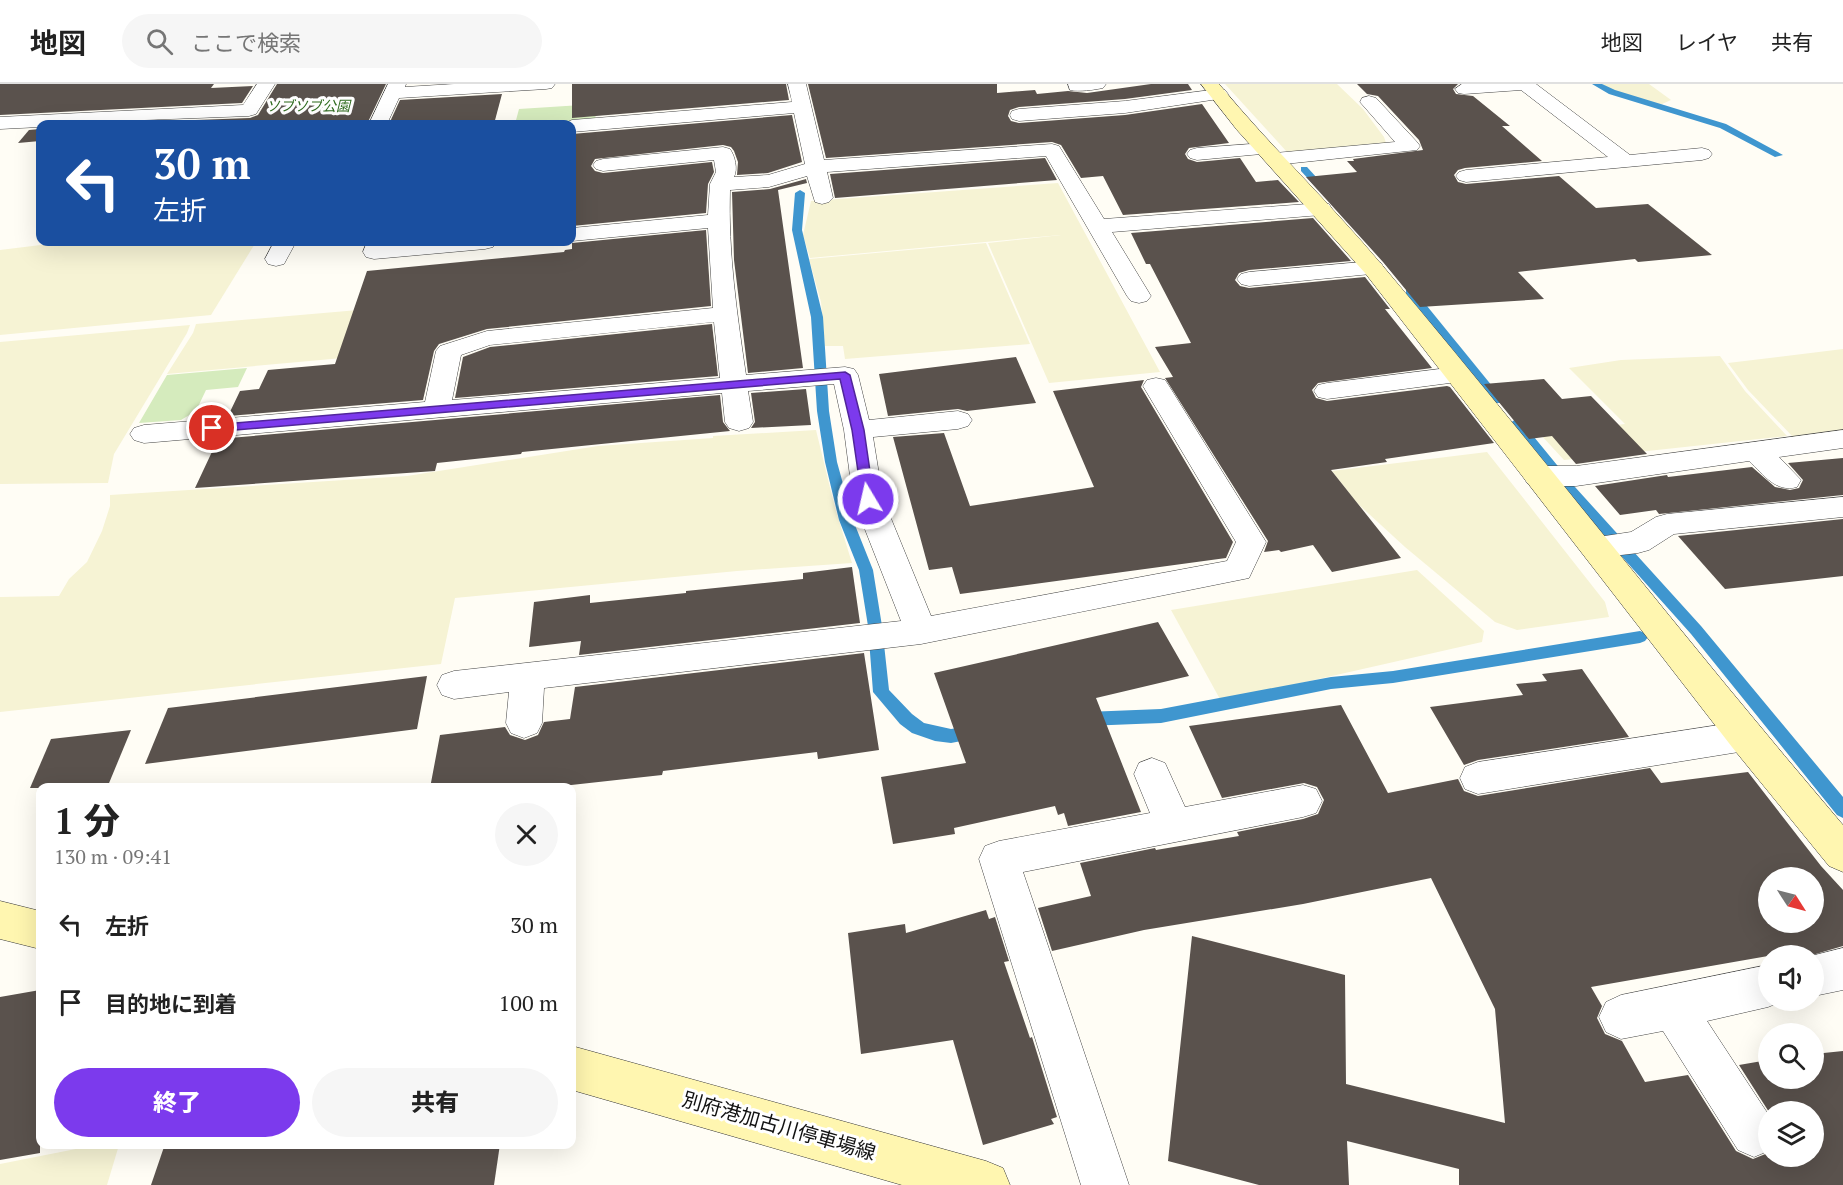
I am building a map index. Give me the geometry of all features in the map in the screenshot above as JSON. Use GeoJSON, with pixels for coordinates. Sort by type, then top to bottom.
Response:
{"type":"FeatureCollection","features":[{"type":"Feature","properties":{"kind":"street"},"geometry":{"type":"LineString","coordinates":[[62,120],[249,110],[266,84]]}},
{"type":"Feature","properties":{"kind":"street"},"geometry":{"type":"LineString","coordinates":[[380,120],[395,89],[546,84]]}},
{"type":"Feature","properties":{"kind":"street"},"geometry":{"type":"LineString","coordinates":[[797,84],[811,169],[822,198]]}},
{"type":"Feature","properties":{"kind":"street"},"geometry":{"type":"LineString","coordinates":[[1076,86],[1097,84]]}},
{"type":"Feature","properties":{"kind":"street"},"geometry":{"type":"LineString","coordinates":[[1461,86],[1526,84],[1626,161]]}},
{"type":"Feature","properties":{"kind":"street"},"geometry":{"type":"LineString","coordinates":[[1461,86],[1478,101]]}},
{"type":"Feature","properties":{"kind":"street"},"geometry":{"type":"LineString","coordinates":[[1019,115],[1125,107],[1214,89],[1373,268],[1456,375],[1556,476],[1615,545],[1745,736],[1843,854]]}},
{"type":"Feature","properties":{"kind":"street"},"geometry":{"type":"LineString","coordinates":[[1197,153],[1270,154],[1419,145],[1369,102]]}},
{"type":"Feature","properties":{"kind":"street"},"geometry":{"type":"LineString","coordinates":[[576,126],[802,107]]}},
{"type":"Feature","properties":{"kind":"street"},"geometry":{"type":"LineString","coordinates":[[4,131],[24,122],[36,121]]}},
{"type":"Feature","properties":{"kind":"street"},"geometry":{"type":"LineString","coordinates":[[720,184],[769,181],[811,169],[1052,150],[1139,296]]}},
{"type":"Feature","properties":{"kind":"street"},"geometry":{"type":"LineString","coordinates":[[603,165],[723,153],[726,172],[720,184],[718,221],[725,314],[739,422]]}},
{"type":"Feature","properties":{"kind":"street"},"geometry":{"type":"LineString","coordinates":[[1466,176],[1510,177],[1626,161],[1702,154]]}},
{"type":"Feature","properties":{"kind":"street"},"geometry":{"type":"LineString","coordinates":[[1098,226],[1321,209]]}},
{"type":"Feature","properties":{"kind":"street"},"geometry":{"type":"LineString","coordinates":[[576,234],[718,221]]}},
{"type":"Feature","properties":{"kind":"street"},"geometry":{"type":"LineString","coordinates":[[376,246],[374,252],[441,246]]}},
{"type":"Feature","properties":{"kind":"street"},"geometry":{"type":"LineString","coordinates":[[1249,279],[1373,268]]}},
{"type":"Feature","properties":{"kind":"street"},"geometry":{"type":"LineString","coordinates":[[437,410],[449,351],[487,338],[725,314]]}},
{"type":"Feature","properties":{"kind":"street"},"geometry":{"type":"LineString","coordinates":[[144,434],[845,375],[858,430],[868,499],[921,631]]}},
{"type":"Feature","properties":{"kind":"street"},"geometry":{"type":"LineString","coordinates":[[1327,391],[1456,375]]}},
{"type":"Feature","properties":{"kind":"street"},"geometry":{"type":"LineString","coordinates":[[454,686],[921,631],[1238,570],[1251,542],[1156,386]]}},
{"type":"Feature","properties":{"kind":"street"},"geometry":{"type":"LineString","coordinates":[[858,430],[958,420]]}},
{"type":"Feature","properties":{"kind":"street"},"geometry":{"type":"LineString","coordinates":[[1556,476],[1843,439]]}},
{"type":"Feature","properties":{"kind":"street"},"geometry":{"type":"LineString","coordinates":[[1754,450],[1787,480]]}},
{"type":"Feature","properties":{"kind":"street"},"geometry":{"type":"LineString","coordinates":[[1615,545],[1666,524],[1843,507]]}},
{"type":"Feature","properties":{"kind":"street"},"geometry":{"type":"LineString","coordinates":[[524,723],[528,677]]}},
{"type":"Feature","properties":{"kind":"street"},"geometry":{"type":"LineString","coordinates":[[1478,778],[1745,736]]}},
{"type":"Feature","properties":{"kind":"street"},"geometry":{"type":"LineString","coordinates":[[1152,774],[1175,826]]}},
{"type":"Feature","properties":{"kind":"street"},"geometry":{"type":"LineString","coordinates":[[1105,1185],[999,859],[1303,801]]}},
{"type":"Feature","properties":{"kind":"street"},"geometry":{"type":"LineString","coordinates":[[0,920],[36,929]]}},
{"type":"Feature","properties":{"kind":"street"},"geometry":{"type":"LineString","coordinates":[[1824,973],[1843,969]]}},
{"type":"Feature","properties":{"kind":"street"},"geometry":{"type":"LineString","coordinates":[[1621,1017],[1758,988]]}},
{"type":"Feature","properties":{"kind":"street"},"geometry":{"type":"LineString","coordinates":[[1673,1007],[1754,1134]]}},
{"type":"Feature","properties":{"kind":"street","name":"別府港加古川停車場線"},"geometry":{"type":"LineString","coordinates":[[576,1069],[986,1185]]}},
{"type":"Feature","properties":{"kind":"shaded area"},"geometry":{"type":"Polygon","coordinates":[[[1225,84],[1337,84],[1363,109],[1386,143],[1287,152],[1225,84]]]}},
{"type":"Feature","properties":{"kind":"shaded area"},"geometry":{"type":"Polygon","coordinates":[[[1602,84],[1649,84],[1671,100],[1660,105],[1610,89],[1602,84]]]}},
{"type":"Feature","properties":{"kind":"shaded area"},"geometry":{"type":"Polygon","coordinates":[[[1058,183],[1160,372],[1049,383],[988,243],[1061,235],[810,258],[803,235],[811,201],[1058,183]]]}},
{"type":"Feature","properties":{"kind":"shaded area"},"geometry":{"type":"Polygon","coordinates":[[[986,243],[1030,344],[845,359],[843,346],[825,346],[821,302],[809,259],[986,243]]]}},
{"type":"Feature","properties":{"kind":"shaded area"},"geometry":{"type":"Polygon","coordinates":[[[36,246],[254,246],[211,315],[0,335],[0,250],[36,246]]]}},
{"type":"Feature","properties":{"kind":"shaded area"},"geometry":{"type":"Polygon","coordinates":[[[393,307],[376,355],[167,374],[193,333],[196,324],[393,307]]]}},
{"type":"Feature","properties":{"kind":"shaded area"},"geometry":{"type":"Polygon","coordinates":[[[190,325],[114,454],[108,483],[0,484],[0,342],[190,325]]]}},
{"type":"Feature","properties":{"kind":"shaded area"},"geometry":{"type":"Polygon","coordinates":[[[1843,349],[1843,431],[1793,437],[1748,390],[1728,363],[1843,349]]]}},
{"type":"Feature","properties":{"kind":"shaded area"},"geometry":{"type":"Polygon","coordinates":[[[1720,356],[1745,391],[1787,436],[1564,460],[1540,434],[1625,424],[1569,368],[1621,360],[1720,356]]]}},
{"type":"Feature","properties":{"kind":"shaded area"},"geometry":{"type":"Polygon","coordinates":[[[816,430],[835,508],[852,563],[737,571],[455,598],[441,664],[0,712],[0,597],[59,596],[69,579],[87,562],[102,531],[110,506],[110,495],[407,476],[598,446],[816,430]]]}},
{"type":"Feature","properties":{"kind":"shaded area"},"geometry":{"type":"Polygon","coordinates":[[[1487,452],[1605,602],[1609,617],[1517,630],[1495,622],[1405,547],[1357,503],[1332,471],[1487,452]]]}},
{"type":"Feature","properties":{"kind":"shaded area"},"geometry":{"type":"Polygon","coordinates":[[[1417,570],[1484,631],[1482,642],[1221,701],[1171,610],[1417,570]]]}},
{"type":"Feature","properties":{"kind":"shaded area"},"geometry":{"type":"Polygon","coordinates":[[[76,1149],[118,1149],[107,1185],[0,1185],[0,1164],[76,1149]]]}},
{"type":"Feature","properties":{"kind":"green space"},"geometry":{"type":"Polygon","coordinates":[[[597,104],[595,121],[516,120],[519,109],[597,104]]]}},
{"type":"Feature","properties":{"kind":"green space"},"geometry":{"type":"Polygon","coordinates":[[[247,368],[238,387],[206,390],[196,411],[181,420],[139,423],[167,375],[247,368]]]}},
{"type":"Feature","properties":{"kind":"building"},"geometry":{"type":"Polygon","coordinates":[[[0,84],[214,84],[211,88],[253,86],[242,103],[0,115],[0,84]]]}},
{"type":"Feature","properties":{"kind":"building"},"geometry":{"type":"Polygon","coordinates":[[[277,84],[386,84],[369,120],[195,120],[250,118],[258,115],[277,84]]]}},
{"type":"Feature","properties":{"kind":"building"},"geometry":{"type":"Polygon","coordinates":[[[572,84],[786,84],[789,100],[572,118],[572,84]]]}},
{"type":"Feature","properties":{"kind":"building"},"geometry":{"type":"Polygon","coordinates":[[[808,84],[997,84],[997,93],[1035,90],[1037,94],[1068,91],[1087,93],[1151,84],[1188,84],[1192,90],[1125,99],[1019,107],[1010,110],[1008,116],[1011,121],[1019,123],[1125,115],[1202,104],[1229,143],[1189,148],[1185,154],[1188,159],[1197,162],[1240,158],[1256,182],[1278,180],[1299,202],[1123,215],[1103,176],[1081,178],[1061,145],[1052,142],[826,158],[808,84]]]}},
{"type":"Feature","properties":{"kind":"building"},"geometry":{"type":"Polygon","coordinates":[[[1357,84],[1458,84],[1453,89],[1456,94],[1473,96],[1510,126],[1502,126],[1542,161],[1465,168],[1458,170],[1454,175],[1458,182],[1466,184],[1559,176],[1596,208],[1648,204],[1712,255],[1638,262],[1635,259],[1518,272],[1544,299],[1420,307],[1383,262],[1306,177],[1357,172],[1347,161],[1354,161],[1353,159],[1423,150],[1419,140],[1378,96],[1367,94],[1357,84]]]}},
{"type":"Feature","properties":{"kind":"building"},"geometry":{"type":"Polygon","coordinates":[[[502,94],[495,120],[391,120],[400,100],[502,94]]]}},
{"type":"Feature","properties":{"kind":"building"},"geometry":{"type":"Polygon","coordinates":[[[792,115],[802,162],[768,173],[737,175],[738,162],[734,151],[731,147],[723,145],[595,159],[591,166],[595,171],[603,173],[712,162],[714,172],[708,184],[706,213],[576,226],[576,134],[792,115]]]}},
{"type":"Feature","properties":{"kind":"building"},"geometry":{"type":"Polygon","coordinates":[[[36,129],[36,141],[18,143],[29,130],[36,129]]]}},
{"type":"Feature","properties":{"kind":"building"},"geometry":{"type":"Polygon","coordinates":[[[1045,158],[1057,180],[835,198],[830,174],[1045,158]]]}},
{"type":"Feature","properties":{"kind":"building"},"geometry":{"type":"Polygon","coordinates":[[[806,179],[807,183],[778,190],[803,368],[748,373],[734,260],[732,192],[770,189],[806,179]]]}},
{"type":"Feature","properties":{"kind":"building"},"geometry":{"type":"Polygon","coordinates":[[[1313,218],[1351,261],[1249,270],[1239,273],[1235,280],[1240,286],[1249,288],[1365,277],[1390,309],[1385,309],[1432,368],[1318,383],[1312,390],[1316,398],[1327,401],[1447,386],[1494,443],[1385,459],[1387,462],[1331,470],[1401,558],[1332,572],[1313,545],[1281,552],[1279,550],[1264,552],[1268,541],[1165,378],[1173,377],[1155,347],[1191,343],[1150,264],[1146,264],[1131,233],[1313,218]]]}},
{"type":"Feature","properties":{"kind":"building"},"geometry":{"type":"Polygon","coordinates":[[[706,230],[711,306],[487,329],[439,344],[434,351],[423,400],[228,416],[240,391],[259,389],[268,370],[335,364],[367,271],[564,252],[576,246],[576,243],[706,230]]]}},
{"type":"Feature","properties":{"kind":"building"},"geometry":{"type":"Polygon","coordinates":[[[712,324],[718,376],[455,398],[463,357],[490,347],[712,324]]]}},
{"type":"Feature","properties":{"kind":"building"},"geometry":{"type":"Polygon","coordinates":[[[1016,357],[1036,403],[967,411],[958,409],[888,416],[879,374],[1016,357]]]}},
{"type":"Feature","properties":{"kind":"building"},"geometry":{"type":"Polygon","coordinates":[[[1544,379],[1562,399],[1591,396],[1647,454],[1576,464],[1552,436],[1529,439],[1484,384],[1544,379]]]}},
{"type":"Feature","properties":{"kind":"building"},"geometry":{"type":"Polygon","coordinates":[[[1144,380],[1141,387],[1233,542],[1226,558],[960,594],[952,567],[929,570],[893,437],[944,433],[970,506],[1094,487],[1053,391],[1144,380]]]}},
{"type":"Feature","properties":{"kind":"building"},"geometry":{"type":"Polygon","coordinates":[[[806,389],[811,425],[751,428],[755,422],[751,393],[806,389]]]}},
{"type":"Feature","properties":{"kind":"building"},"geometry":{"type":"Polygon","coordinates":[[[720,395],[723,422],[730,431],[437,463],[435,471],[195,488],[218,439],[720,395]]]}},
{"type":"Feature","properties":{"kind":"building"},"geometry":{"type":"Polygon","coordinates":[[[1843,458],[1843,495],[1659,514],[1656,510],[1620,515],[1595,486],[1667,475],[1668,477],[1752,467],[1775,487],[1790,490],[1799,488],[1803,480],[1788,463],[1843,458]]]}},
{"type":"Feature","properties":{"kind":"building"},"geometry":{"type":"Polygon","coordinates":[[[1843,519],[1843,576],[1725,589],[1678,536],[1843,519]]]}},
{"type":"Feature","properties":{"kind":"building"},"geometry":{"type":"Polygon","coordinates":[[[852,567],[860,623],[579,655],[581,641],[529,647],[534,602],[590,595],[590,603],[686,593],[686,591],[803,579],[803,573],[852,567]]]}},
{"type":"Feature","properties":{"kind":"building"},"geometry":{"type":"Polygon","coordinates":[[[1158,622],[1189,676],[1096,698],[1141,812],[1068,826],[1064,813],[1058,815],[1055,806],[954,828],[955,834],[893,844],[881,777],[966,763],[934,673],[1158,622]]]}},
{"type":"Feature","properties":{"kind":"building"},"geometry":{"type":"Polygon","coordinates":[[[864,653],[879,750],[818,759],[817,752],[663,771],[662,775],[576,784],[431,783],[440,735],[505,727],[510,735],[525,740],[538,735],[544,722],[570,719],[575,687],[864,653]]]}},
{"type":"Feature","properties":{"kind":"building"},"geometry":{"type":"Polygon","coordinates":[[[1582,669],[1629,737],[1478,760],[1464,765],[1430,707],[1523,695],[1516,684],[1547,681],[1542,674],[1582,669]]]}},
{"type":"Feature","properties":{"kind":"building"},"geometry":{"type":"Polygon","coordinates":[[[427,676],[417,729],[145,764],[168,708],[427,676]]]}},
{"type":"Feature","properties":{"kind":"building"},"geometry":{"type":"Polygon","coordinates":[[[1341,705],[1388,793],[1458,779],[1464,791],[1478,796],[1650,768],[1661,783],[1748,772],[1822,867],[1758,867],[1758,933],[1824,933],[1824,869],[1843,890],[1843,946],[1824,952],[1824,945],[1758,945],[1758,958],[1591,987],[1602,1006],[1597,1018],[1605,1034],[1622,1041],[1645,1082],[1688,1075],[1736,1151],[1753,1159],[1758,1157],[1758,1167],[1824,1167],[1824,1101],[1762,1101],[1739,1065],[1758,1062],[1758,1089],[1824,1089],[1824,1053],[1843,1051],[1843,1185],[1459,1185],[1459,1169],[1347,1141],[1349,1185],[1259,1185],[1168,1161],[1192,936],[1345,975],[1346,1084],[1505,1123],[1495,1009],[1431,878],[1303,904],[1144,930],[1052,951],[1038,908],[1091,896],[1080,863],[1155,848],[1156,850],[1239,836],[1237,832],[1318,814],[1324,800],[1317,787],[1304,783],[1222,798],[1189,726],[1341,705]]]}},
{"type":"Feature","properties":{"kind":"building"},"geometry":{"type":"Polygon","coordinates":[[[131,730],[109,783],[36,783],[36,788],[30,788],[51,739],[131,730]]]}},
{"type":"Feature","properties":{"kind":"building"},"geometry":{"type":"Polygon","coordinates":[[[986,910],[989,919],[995,917],[1009,961],[1004,962],[1030,1038],[1032,1037],[1057,1117],[1051,1119],[1054,1124],[983,1145],[953,1040],[861,1054],[848,933],[905,924],[906,933],[986,910]]]}},
{"type":"Feature","properties":{"kind":"building"},"geometry":{"type":"Polygon","coordinates":[[[36,991],[36,1149],[40,1149],[40,1153],[0,1160],[0,997],[36,991]]]}},
{"type":"Feature","properties":{"kind":"building"},"geometry":{"type":"Polygon","coordinates":[[[163,1149],[499,1149],[494,1185],[151,1185],[163,1149]]]}},
{"type":"Feature","properties":{"kind":"waterway"},"geometry":{"type":"LineString","coordinates":[[1596,84],[1612,92],[1723,126],[1778,155]]}},
{"type":"Feature","properties":{"kind":"waterway"},"geometry":{"type":"LineString","coordinates":[[1304,169],[1325,192]]}},
{"type":"Feature","properties":{"kind":"waterway"},"geometry":{"type":"LineString","coordinates":[[800,193],[797,230],[817,317],[823,411],[831,462],[846,520],[866,570],[875,626],[881,692],[906,719],[918,728],[935,734],[951,736],[976,732]]}},
{"type":"Feature","properties":{"kind":"waterway"},"geometry":{"type":"LineString","coordinates":[[1410,292],[1497,400]]}},
{"type":"Feature","properties":{"kind":"waterway"},"geometry":{"type":"LineString","coordinates":[[1516,423],[1570,490],[1696,630],[1843,810]]}},
{"type":"Feature","properties":{"kind":"waterway"},"geometry":{"type":"LineString","coordinates":[[1086,719],[1161,716],[1331,683],[1393,677],[1640,637]]}},
{"type":"Feature","properties":{"kind":"route"},"geometry":{"type":"LineString","coordinates":[[212,428],[845,375],[858,430],[868,499]]}},
{"type":"Feature","properties":{"kind":"park label","name":"ソブソブ公園"},"geometry":{"type":"Point","coordinates":[308,106]}}]}
